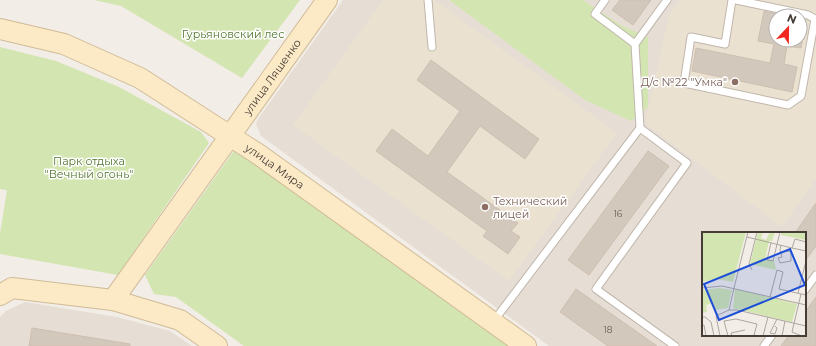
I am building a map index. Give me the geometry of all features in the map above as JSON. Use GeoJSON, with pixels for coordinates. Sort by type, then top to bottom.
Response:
{"type":"FeatureCollection","features":[{"type":"Feature","properties":{"kind":"main road","name":"улица Ляшенко"},"geometry":{"type":"LineString","coordinates":[[113,300],[216,152],[327,0]]}},
{"type":"Feature","properties":{"kind":"main road","name":"улица Мира"},"geometry":{"type":"LineString","coordinates":[[0,29],[64,44],[140,78],[230,134],[526,346]]}},
{"type":"Feature","properties":{"kind":"main road"},"geometry":{"type":"LineString","coordinates":[[0,295],[12,288],[113,300],[180,320],[217,346]]}},
{"type":"Feature","properties":{"kind":"lane"},"geometry":{"type":"LineString","coordinates":[[428,0],[432,47]]}},
{"type":"Feature","properties":{"kind":"lane"},"geometry":{"type":"LineString","coordinates":[[605,0],[595,14],[635,44]]}},
{"type":"Feature","properties":{"kind":"lane"},"geometry":{"type":"LineString","coordinates":[[493,322],[640,128],[635,44],[667,0]]}},
{"type":"Feature","properties":{"kind":"lane"},"geometry":{"type":"LineString","coordinates":[[732,0],[725,44],[691,37],[684,83],[788,105],[801,96],[815,19],[808,15],[736,0]]}},
{"type":"Feature","properties":{"kind":"lane"},"geometry":{"type":"LineString","coordinates":[[640,128],[687,163],[596,289],[675,346]]}},
{"type":"Feature","properties":{"kind":"lane"},"geometry":{"type":"LineString","coordinates":[[806,289],[816,275]]}},
{"type":"Feature","properties":{"kind":"lane"},"geometry":{"type":"LineString","coordinates":[[764,346],[771,336]]}},
{"type":"Feature","properties":{"kind":"shaded area"},"geometry":{"type":"Polygon","coordinates":[[[343,0],[816,0],[816,346],[549,346],[261,136],[256,124],[258,119],[343,0]]]}},
{"type":"Feature","properties":{"kind":"shaded area","name":"Технический лицей"},"geometry":{"type":"Polygon","coordinates":[[[383,0],[434,0],[617,133],[509,281],[293,125],[383,0]]]}},
{"type":"Feature","properties":{"kind":"shaded area","name":"Д/с №22 \"Умка\""},"geometry":{"type":"Polygon","coordinates":[[[680,0],[816,0],[816,178],[782,227],[645,123],[669,16],[680,0]]]}},
{"type":"Feature","properties":{"kind":"shaded area"},"geometry":{"type":"Polygon","coordinates":[[[25,302],[117,317],[170,331],[192,346],[0,346],[0,317],[6,311],[25,302]]]}},
{"type":"Feature","properties":{"kind":"green space","name":"Гурьяновский лес"},"geometry":{"type":"Polygon","coordinates":[[[94,0],[300,0],[242,78],[121,6],[94,0]]]}},
{"type":"Feature","properties":{"kind":"green space"},"geometry":{"type":"Polygon","coordinates":[[[449,0],[583,0],[622,26],[648,37],[648,107],[631,121],[585,100],[449,0]]]}},
{"type":"Feature","properties":{"kind":"green space","name":"Парк отдыха \"Вечный огонь\""},"geometry":{"type":"Polygon","coordinates":[[[0,47],[56,61],[119,87],[201,132],[209,143],[118,275],[0,254],[0,234],[7,190],[0,189],[0,47]]]}},
{"type":"Feature","properties":{"kind":"green space"},"geometry":{"type":"Polygon","coordinates":[[[236,148],[512,346],[244,346],[176,297],[154,294],[145,275],[236,148]]]}},
{"type":"Feature","properties":{"kind":"building"},"geometry":{"type":"Polygon","coordinates":[[[620,0],[651,0],[633,25],[612,10],[620,0]]]}},
{"type":"Feature","properties":{"kind":"building"},"geometry":{"type":"Polygon","coordinates":[[[764,11],[768,12],[768,43],[758,41],[764,11]]]}},
{"type":"Feature","properties":{"kind":"building"},"geometry":{"type":"Polygon","coordinates":[[[696,48],[770,63],[773,48],[787,48],[784,64],[797,67],[792,92],[692,71],[696,48]]]}},
{"type":"Feature","properties":{"kind":"building"},"geometry":{"type":"Polygon","coordinates":[[[431,60],[539,139],[525,159],[480,126],[447,172],[518,223],[511,231],[520,237],[508,254],[483,236],[487,231],[376,151],[392,129],[428,156],[460,111],[417,80],[431,60]]]}},
{"type":"Feature","properties":{"kind":"building"},"geometry":{"type":"Polygon","coordinates":[[[648,151],[669,166],[589,275],[568,260],[648,151]]]}},
{"type":"Feature","properties":{"kind":"building"},"geometry":{"type":"Polygon","coordinates":[[[816,203],[816,246],[806,260],[806,232],[796,232],[816,203]]]}},
{"type":"Feature","properties":{"kind":"building"},"geometry":{"type":"Polygon","coordinates":[[[576,289],[657,346],[608,346],[560,312],[576,289]]]}},
{"type":"Feature","properties":{"kind":"building"},"geometry":{"type":"Polygon","coordinates":[[[816,297],[816,346],[781,346],[788,336],[806,336],[806,311],[816,297]]]}},
{"type":"Feature","properties":{"kind":"building"},"geometry":{"type":"Polygon","coordinates":[[[32,328],[130,344],[130,346],[29,346],[32,328]]]}},
{"type":"Feature","properties":{"kind":"place","name":"Д/с №22 \"Умка\""},"geometry":{"type":"Point","coordinates":[735,82]}},
{"type":"Feature","properties":{"kind":"place","name":"Технический лицей"},"geometry":{"type":"Point","coordinates":[485,207]}}]}
